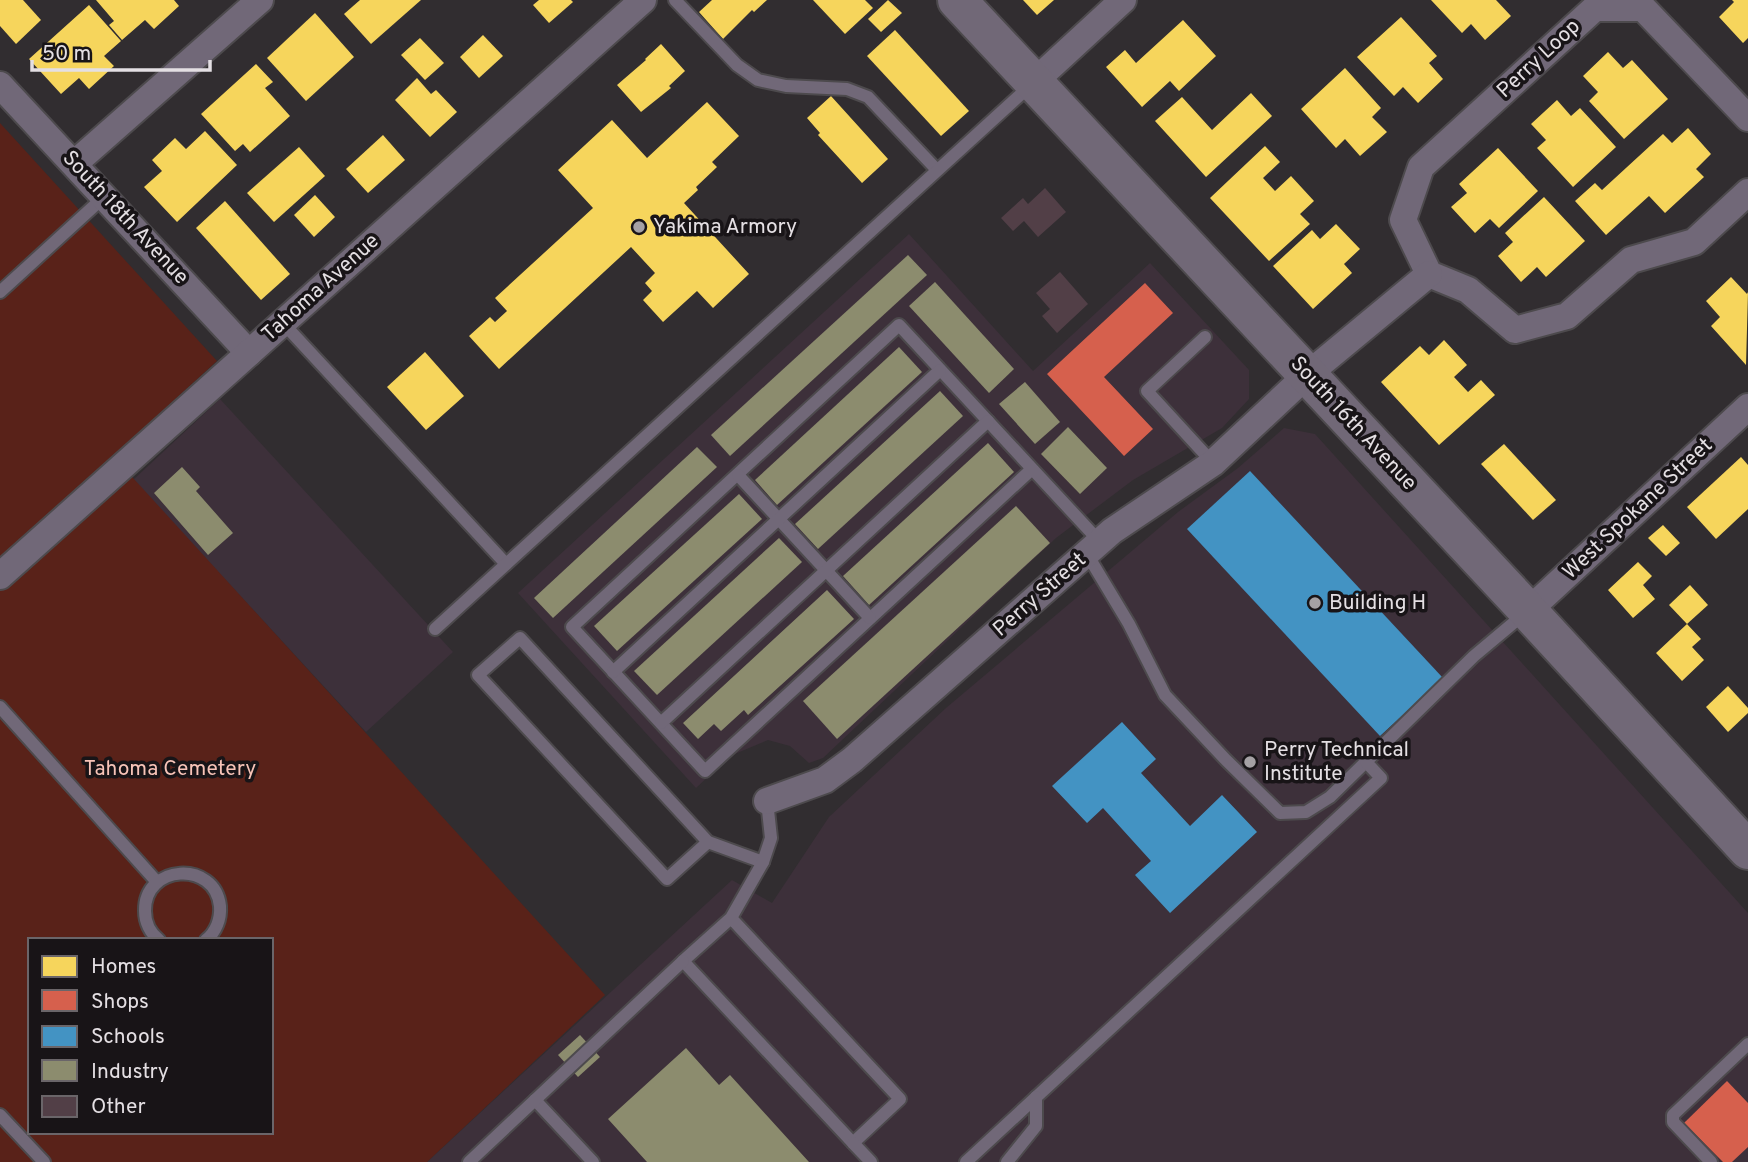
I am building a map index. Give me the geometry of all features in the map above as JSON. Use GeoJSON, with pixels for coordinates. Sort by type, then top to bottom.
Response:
{"type":"FeatureCollection","features":[{"type":"Feature","properties":{"kind":"main road","name":"South 16th Avenue"},"geometry":{"type":"LineString","coordinates":[[957,0],[1748,850]]}},
{"type":"Feature","properties":{"kind":"street"},"geometry":{"type":"LineString","coordinates":[[75,163],[260,0]]}},
{"type":"Feature","properties":{"kind":"street","name":"Tahoma Avenue"},"geometry":{"type":"LineString","coordinates":[[0,576],[643,0]]}},
{"type":"Feature","properties":{"kind":"street"},"geometry":{"type":"LineString","coordinates":[[1034,82],[1124,0]]}},
{"type":"Feature","properties":{"kind":"street","name":"Perry Loop"},"geometry":{"type":"LineString","coordinates":[[1429,274],[1403,220],[1421,167],[1595,8],[1643,8],[1748,118]]}},
{"type":"Feature","properties":{"kind":"street","name":"South 18th Avenue"},"geometry":{"type":"LineString","coordinates":[[0,85],[249,353]]}},
{"type":"Feature","properties":{"kind":"street"},"geometry":{"type":"LineString","coordinates":[[1307,375],[1429,274],[1468,290],[1515,330],[1567,316],[1631,260],[1694,242],[1748,192]]}},
{"type":"Feature","properties":{"kind":"street","name":"Perry Street"},"geometry":{"type":"LineString","coordinates":[[767,802],[825,780],[852,760],[1112,531],[1213,463],[1307,375]]}},
{"type":"Feature","properties":{"kind":"street","name":"West Spokane Street"},"geometry":{"type":"LineString","coordinates":[[1528,611],[1748,407]]}},
{"type":"Feature","properties":{"kind":"lane"},"geometry":{"type":"LineString","coordinates":[[675,0],[737,65],[758,80],[786,86],[847,89],[868,97],[937,170]]}},
{"type":"Feature","properties":{"kind":"lane"},"geometry":{"type":"LineString","coordinates":[[435,629],[1034,82]]}},
{"type":"Feature","properties":{"kind":"lane"},"geometry":{"type":"LineString","coordinates":[[0,292],[105,196]]}},
{"type":"Feature","properties":{"kind":"lane"},"geometry":{"type":"LineString","coordinates":[[283,323],[506,564]]}},
{"type":"Feature","properties":{"kind":"lane"},"geometry":{"type":"LineString","coordinates":[[1032,469],[705,771],[572,627],[899,326],[1032,469],[1093,548],[1165,695],[1280,813],[1306,812],[1330,797],[1474,656],[1528,611]]}},
{"type":"Feature","properties":{"kind":"lane"},"geometry":{"type":"LineString","coordinates":[[1205,337],[1147,391],[1213,463]]}},
{"type":"Feature","properties":{"kind":"lane"},"geometry":{"type":"LineString","coordinates":[[613,672],[940,370]]}},
{"type":"Feature","properties":{"kind":"lane"},"geometry":{"type":"LineString","coordinates":[[661,723],[988,421]]}},
{"type":"Feature","properties":{"kind":"lane"},"geometry":{"type":"LineString","coordinates":[[738,475],[870,618]]}},
{"type":"Feature","properties":{"kind":"lane"},"geometry":{"type":"LineString","coordinates":[[708,842],[667,880],[478,675],[520,638],[708,842],[763,862]]}},
{"type":"Feature","properties":{"kind":"lane"},"geometry":{"type":"LineString","coordinates":[[0,707],[157,882]]}},
{"type":"Feature","properties":{"kind":"lane"},"geometry":{"type":"LineString","coordinates":[[966,1162],[1381,778],[1366,762]]}},
{"type":"Feature","properties":{"kind":"lane"},"geometry":{"type":"LineString","coordinates":[[469,1162],[731,918],[763,862],[771,838],[767,802]]}},
{"type":"Feature","properties":{"kind":"lane"},"geometry":{"type":"LineString","coordinates":[[157,938],[148,927],[145,903],[149,891],[157,882],[167,875],[179,872],[204,878],[219,899],[221,912],[218,925],[208,938]]}},
{"type":"Feature","properties":{"kind":"lane"},"geometry":{"type":"LineString","coordinates":[[731,918],[900,1100],[853,1143]]}},
{"type":"Feature","properties":{"kind":"lane"},"geometry":{"type":"LineString","coordinates":[[683,961],[871,1162]]}},
{"type":"Feature","properties":{"kind":"lane"},"geometry":{"type":"LineString","coordinates":[[1711,1162],[1673,1122],[1672,1115],[1748,1044]]}},
{"type":"Feature","properties":{"kind":"lane"},"geometry":{"type":"LineString","coordinates":[[1007,1162],[1036,1126],[1036,1097]]}},
{"type":"Feature","properties":{"kind":"lane"},"geometry":{"type":"LineString","coordinates":[[535,1100],[593,1162]]}},
{"type":"Feature","properties":{"kind":"lane"},"geometry":{"type":"LineString","coordinates":[[0,1115],[44,1162]]}},
{"type":"Feature","properties":{"kind":"shaded area"},"geometry":{"type":"Polygon","coordinates":[[[909,234],[1033,371],[1150,263],[1249,370],[1249,399],[1222,428],[1133,480],[1056,538],[823,758],[809,763],[790,746],[768,740],[730,756],[696,788],[518,593],[909,234]]]}},
{"type":"Feature","properties":{"kind":"shaded area"},"geometry":{"type":"Polygon","coordinates":[[[220,399],[453,652],[366,732],[133,480],[220,399]]]}},
{"type":"Feature","properties":{"kind":"shaded area","name":"Perry Technical Institute"},"geometry":{"type":"Polygon","coordinates":[[[1284,428],[1315,434],[1748,913],[1748,1162],[427,1162],[732,880],[772,903],[829,817],[946,708],[1178,512],[1238,468],[1284,428]]]}},
{"type":"Feature","properties":{"kind":"green space","name":"Tahoma Cemetery"},"geometry":{"type":"Polygon","coordinates":[[[0,123],[217,361],[113,456],[605,995],[427,1162],[0,1162],[0,123]]]}},
{"type":"Feature","properties":{"kind":"building: Homes"},"geometry":{"type":"Polygon","coordinates":[[[0,0],[23,0],[41,20],[16,44],[0,26],[0,0]]]}},
{"type":"Feature","properties":{"kind":"building: Homes"},"geometry":{"type":"Polygon","coordinates":[[[96,0],[174,0],[179,6],[154,29],[145,20],[122,40],[109,25],[114,21],[96,0]]]}},
{"type":"Feature","properties":{"kind":"building: Homes"},"geometry":{"type":"Polygon","coordinates":[[[360,0],[421,0],[371,44],[344,14],[360,0]]]}},
{"type":"Feature","properties":{"kind":"building: Homes"},"geometry":{"type":"Polygon","coordinates":[[[539,0],[573,2],[549,23],[533,5],[539,0]]]}},
{"type":"Feature","properties":{"kind":"building: Homes"},"geometry":{"type":"Polygon","coordinates":[[[712,0],[767,0],[754,12],[752,10],[723,39],[699,12],[712,0]]]}},
{"type":"Feature","properties":{"kind":"building: Homes"},"geometry":{"type":"Polygon","coordinates":[[[813,0],[865,0],[873,8],[845,34],[813,0]]]}},
{"type":"Feature","properties":{"kind":"building: Homes"},"geometry":{"type":"Polygon","coordinates":[[[888,0],[902,13],[881,32],[868,19],[888,0]]]}},
{"type":"Feature","properties":{"kind":"building: Homes"},"geometry":{"type":"Polygon","coordinates":[[[1023,0],[1054,0],[1037,15],[1023,0]]]}},
{"type":"Feature","properties":{"kind":"building: Homes"},"geometry":{"type":"Polygon","coordinates":[[[1431,0],[1496,0],[1511,16],[1485,40],[1471,24],[1462,33],[1431,0]]]}},
{"type":"Feature","properties":{"kind":"building: Homes"},"geometry":{"type":"Polygon","coordinates":[[[1732,0],[1748,0],[1748,38],[1743,43],[1719,17],[1734,2],[1732,0]]]}},
{"type":"Feature","properties":{"kind":"building: Homes"},"geometry":{"type":"Polygon","coordinates":[[[89,5],[121,41],[104,56],[114,66],[89,89],[79,78],[61,94],[29,59],[89,5]]]}},
{"type":"Feature","properties":{"kind":"building: Homes"},"geometry":{"type":"Polygon","coordinates":[[[315,13],[354,57],[306,101],[267,58],[315,13]]]}},
{"type":"Feature","properties":{"kind":"building: Homes"},"geometry":{"type":"Polygon","coordinates":[[[1401,17],[1437,56],[1429,63],[1443,79],[1418,103],[1403,87],[1394,96],[1357,57],[1401,17]]]}},
{"type":"Feature","properties":{"kind":"building: Homes"},"geometry":{"type":"Polygon","coordinates":[[[1183,20],[1216,56],[1179,91],[1170,81],[1142,107],[1106,67],[1125,50],[1136,63],[1183,20]]]}},
{"type":"Feature","properties":{"kind":"building: Homes"},"geometry":{"type":"Polygon","coordinates":[[[895,30],[969,111],[941,136],[867,56],[895,30]]]}},
{"type":"Feature","properties":{"kind":"building: Homes"},"geometry":{"type":"Polygon","coordinates":[[[483,35],[503,56],[479,78],[460,57],[483,35]]]}},
{"type":"Feature","properties":{"kind":"building: Homes"},"geometry":{"type":"Polygon","coordinates":[[[420,38],[444,63],[425,80],[401,55],[420,38]]]}},
{"type":"Feature","properties":{"kind":"building: Homes"},"geometry":{"type":"Polygon","coordinates":[[[661,44],[685,71],[669,86],[671,88],[641,112],[617,85],[661,44]]]}},
{"type":"Feature","properties":{"kind":"building: Homes"},"geometry":{"type":"Polygon","coordinates":[[[1608,52],[1623,68],[1632,60],[1668,99],[1624,139],[1589,101],[1598,92],[1583,76],[1608,52]]]}},
{"type":"Feature","properties":{"kind":"building: Homes"},"geometry":{"type":"Polygon","coordinates":[[[256,64],[273,82],[265,88],[290,116],[250,152],[243,144],[235,151],[201,114],[256,64]]]}},
{"type":"Feature","properties":{"kind":"building: Homes"},"geometry":{"type":"Polygon","coordinates":[[[1345,68],[1381,108],[1372,117],[1387,132],[1360,156],[1345,139],[1336,148],[1301,109],[1345,68]]]}},
{"type":"Feature","properties":{"kind":"building: Homes"},"geometry":{"type":"Polygon","coordinates":[[[417,78],[431,94],[436,90],[457,112],[430,137],[395,100],[417,78]]]}},
{"type":"Feature","properties":{"kind":"building: Homes"},"geometry":{"type":"Polygon","coordinates":[[[1251,93],[1272,116],[1206,177],[1155,121],[1182,97],[1212,130],[1251,93]]]}},
{"type":"Feature","properties":{"kind":"building: Homes"},"geometry":{"type":"Polygon","coordinates":[[[831,96],[888,159],[862,183],[818,135],[820,133],[807,118],[831,96]]]}},
{"type":"Feature","properties":{"kind":"building: Homes"},"geometry":{"type":"Polygon","coordinates":[[[1557,100],[1571,116],[1580,108],[1616,147],[1573,187],[1537,148],[1546,140],[1531,124],[1557,100]]]}},
{"type":"Feature","properties":{"kind":"building: Homes","name":"Yakima Armory"},"geometry":{"type":"Polygon","coordinates":[[[707,102],[739,136],[712,162],[717,167],[684,203],[749,274],[713,308],[697,291],[663,322],[643,300],[652,291],[645,283],[655,273],[631,247],[499,369],[469,336],[490,317],[495,322],[507,311],[495,298],[593,208],[558,170],[612,120],[647,158],[707,102]]]}},
{"type":"Feature","properties":{"kind":"building: Homes"},"geometry":{"type":"Polygon","coordinates":[[[1688,128],[1711,154],[1696,169],[1704,177],[1665,213],[1649,196],[1606,235],[1575,201],[1595,183],[1602,190],[1663,134],[1672,143],[1688,128]]]}},
{"type":"Feature","properties":{"kind":"building: Homes"},"geometry":{"type":"Polygon","coordinates":[[[205,131],[237,165],[177,222],[144,187],[162,171],[152,160],[175,138],[186,149],[205,131]]]}},
{"type":"Feature","properties":{"kind":"building: Homes"},"geometry":{"type":"Polygon","coordinates":[[[383,135],[405,160],[368,193],[346,169],[383,135]]]}},
{"type":"Feature","properties":{"kind":"building: Homes"},"geometry":{"type":"Polygon","coordinates":[[[1265,146],[1280,162],[1263,178],[1275,191],[1291,176],[1314,201],[1300,214],[1310,224],[1269,261],[1210,198],[1265,146]]]}},
{"type":"Feature","properties":{"kind":"building: Homes"},"geometry":{"type":"Polygon","coordinates":[[[299,147],[325,176],[274,222],[247,193],[299,147]]]}},
{"type":"Feature","properties":{"kind":"building: Homes"},"geometry":{"type":"Polygon","coordinates":[[[1498,148],[1538,191],[1499,228],[1490,219],[1475,233],[1451,207],[1467,193],[1459,184],[1498,148]]]}},
{"type":"Feature","properties":{"kind":"building: Homes"},"geometry":{"type":"Polygon","coordinates":[[[315,195],[335,217],[314,237],[294,215],[315,195]]]}},
{"type":"Feature","properties":{"kind":"building: Homes"},"geometry":{"type":"Polygon","coordinates":[[[1544,197],[1585,241],[1546,277],[1537,267],[1521,282],[1498,256],[1513,242],[1505,233],[1544,197]]]}},
{"type":"Feature","properties":{"kind":"building: Homes"},"geometry":{"type":"Polygon","coordinates":[[[225,201],[290,274],[261,300],[196,228],[225,201]]]}},
{"type":"Feature","properties":{"kind":"building: Homes"},"geometry":{"type":"Polygon","coordinates":[[[1336,224],[1360,249],[1344,264],[1352,273],[1313,309],[1273,266],[1312,230],[1320,239],[1336,224]]]}},
{"type":"Feature","properties":{"kind":"building: Homes"},"geometry":{"type":"Polygon","coordinates":[[[1731,277],[1747,294],[1748,292],[1746,365],[1711,326],[1720,317],[1706,301],[1731,277]]]}},
{"type":"Feature","properties":{"kind":"building: Homes"},"geometry":{"type":"Polygon","coordinates":[[[1444,340],[1467,365],[1454,377],[1468,392],[1481,380],[1495,395],[1439,445],[1381,382],[1420,346],[1429,355],[1444,340]]]}},
{"type":"Feature","properties":{"kind":"building: Homes"},"geometry":{"type":"Polygon","coordinates":[[[425,352],[464,396],[426,430],[387,387],[425,352]]]}},
{"type":"Feature","properties":{"kind":"building: Homes"},"geometry":{"type":"Polygon","coordinates":[[[1504,444],[1556,500],[1533,520],[1481,464],[1504,444]]]}},
{"type":"Feature","properties":{"kind":"building: Homes"},"geometry":{"type":"Polygon","coordinates":[[[1741,457],[1748,465],[1748,509],[1716,539],[1687,507],[1741,457]]]}},
{"type":"Feature","properties":{"kind":"building: Homes"},"geometry":{"type":"Polygon","coordinates":[[[1663,525],[1680,543],[1666,556],[1648,538],[1663,525]]]}},
{"type":"Feature","properties":{"kind":"building: Homes"},"geometry":{"type":"Polygon","coordinates":[[[1638,562],[1652,576],[1643,585],[1655,599],[1633,618],[1608,590],[1638,562]]]}},
{"type":"Feature","properties":{"kind":"building: Homes"},"geometry":{"type":"Polygon","coordinates":[[[1690,585],[1708,605],[1687,624],[1669,605],[1690,585]]]}},
{"type":"Feature","properties":{"kind":"building: Homes"},"geometry":{"type":"Polygon","coordinates":[[[1687,624],[1701,639],[1692,647],[1704,660],[1682,681],[1656,653],[1687,624]]]}},
{"type":"Feature","properties":{"kind":"building: Homes"},"geometry":{"type":"Polygon","coordinates":[[[1728,686],[1748,708],[1748,713],[1728,732],[1706,707],[1728,686]]]}},
{"type":"Feature","properties":{"kind":"building: Shops"},"geometry":{"type":"Polygon","coordinates":[[[1145,283],[1173,313],[1104,377],[1153,429],[1124,456],[1047,374],[1145,283]]]}},
{"type":"Feature","properties":{"kind":"building: Shops"},"geometry":{"type":"Polygon","coordinates":[[[1727,1081],[1748,1103],[1748,1147],[1732,1162],[1723,1162],[1684,1123],[1727,1081]]]}},
{"type":"Feature","properties":{"kind":"building: Schools","name":"Building H"},"geometry":{"type":"Polygon","coordinates":[[[1250,471],[1443,678],[1380,736],[1187,529],[1250,471]]]}},
{"type":"Feature","properties":{"kind":"building: Schools"},"geometry":{"type":"Polygon","coordinates":[[[1122,722],[1156,759],[1141,773],[1190,826],[1222,795],[1257,832],[1170,913],[1135,875],[1151,861],[1103,808],[1087,823],[1052,786],[1122,722]]]}},
{"type":"Feature","properties":{"kind":"building: Industry"},"geometry":{"type":"Polygon","coordinates":[[[908,255],[927,275],[730,456],[711,435],[908,255]]]}},
{"type":"Feature","properties":{"kind":"building: Industry"},"geometry":{"type":"Polygon","coordinates":[[[935,282],[1014,369],[989,393],[909,306],[935,282]]]}},
{"type":"Feature","properties":{"kind":"building: Industry"},"geometry":{"type":"Polygon","coordinates":[[[899,347],[922,372],[777,505],[755,480],[899,347]]]}},
{"type":"Feature","properties":{"kind":"building: Industry"},"geometry":{"type":"Polygon","coordinates":[[[1025,382],[1060,422],[1035,444],[999,404],[1025,382]]]}},
{"type":"Feature","properties":{"kind":"building: Industry"},"geometry":{"type":"Polygon","coordinates":[[[940,391],[963,416],[818,549],[795,524],[940,391]]]}},
{"type":"Feature","properties":{"kind":"building: Industry"},"geometry":{"type":"Polygon","coordinates":[[[1068,427],[1107,468],[1080,494],[1041,454],[1068,427]]]}},
{"type":"Feature","properties":{"kind":"building: Industry"},"geometry":{"type":"Polygon","coordinates":[[[988,443],[1014,472],[869,605],[843,576],[988,443]]]}},
{"type":"Feature","properties":{"kind":"building: Industry"},"geometry":{"type":"Polygon","coordinates":[[[697,447],[717,467],[553,618],[534,598],[697,447]]]}},
{"type":"Feature","properties":{"kind":"building: Industry"},"geometry":{"type":"Polygon","coordinates":[[[182,467],[200,487],[196,491],[233,533],[208,555],[154,493],[182,467]]]}},
{"type":"Feature","properties":{"kind":"building: Industry"},"geometry":{"type":"Polygon","coordinates":[[[739,494],[762,519],[617,651],[594,626],[739,494]]]}},
{"type":"Feature","properties":{"kind":"building: Industry"},"geometry":{"type":"Polygon","coordinates":[[[1016,506],[1050,543],[837,739],[803,701],[1016,506]]]}},
{"type":"Feature","properties":{"kind":"building: Industry"},"geometry":{"type":"Polygon","coordinates":[[[779,538],[802,562],[657,695],[634,671],[779,538]]]}},
{"type":"Feature","properties":{"kind":"building: Industry"},"geometry":{"type":"Polygon","coordinates":[[[827,590],[854,619],[748,715],[744,710],[721,731],[714,724],[698,739],[683,723],[827,590]]]}},
{"type":"Feature","properties":{"kind":"building: Industry"},"geometry":{"type":"Polygon","coordinates":[[[580,1035],[600,1057],[578,1077],[558,1055],[580,1035]]]}},
{"type":"Feature","properties":{"kind":"building: Industry"},"geometry":{"type":"Polygon","coordinates":[[[686,1048],[719,1085],[730,1075],[809,1162],[647,1162],[608,1119],[686,1048]]]}},
{"type":"Feature","properties":{"kind":"building: Other"},"geometry":{"type":"Polygon","coordinates":[[[1045,188],[1066,212],[1038,237],[1024,221],[1013,231],[1001,218],[1023,198],[1028,204],[1045,188]]]}},
{"type":"Feature","properties":{"kind":"building: Other"},"geometry":{"type":"Polygon","coordinates":[[[1060,272],[1088,304],[1057,333],[1042,316],[1050,309],[1036,293],[1060,272]]]}},
{"type":"Feature","properties":{"kind":"place","name":"Yakima Armory"},"geometry":{"type":"Point","coordinates":[639,227]}},
{"type":"Feature","properties":{"kind":"place","name":"Building H"},"geometry":{"type":"Point","coordinates":[1315,603]}},
{"type":"Feature","properties":{"kind":"place","name":"Perry Technical Institute"},"geometry":{"type":"Point","coordinates":[1250,762]}}]}
